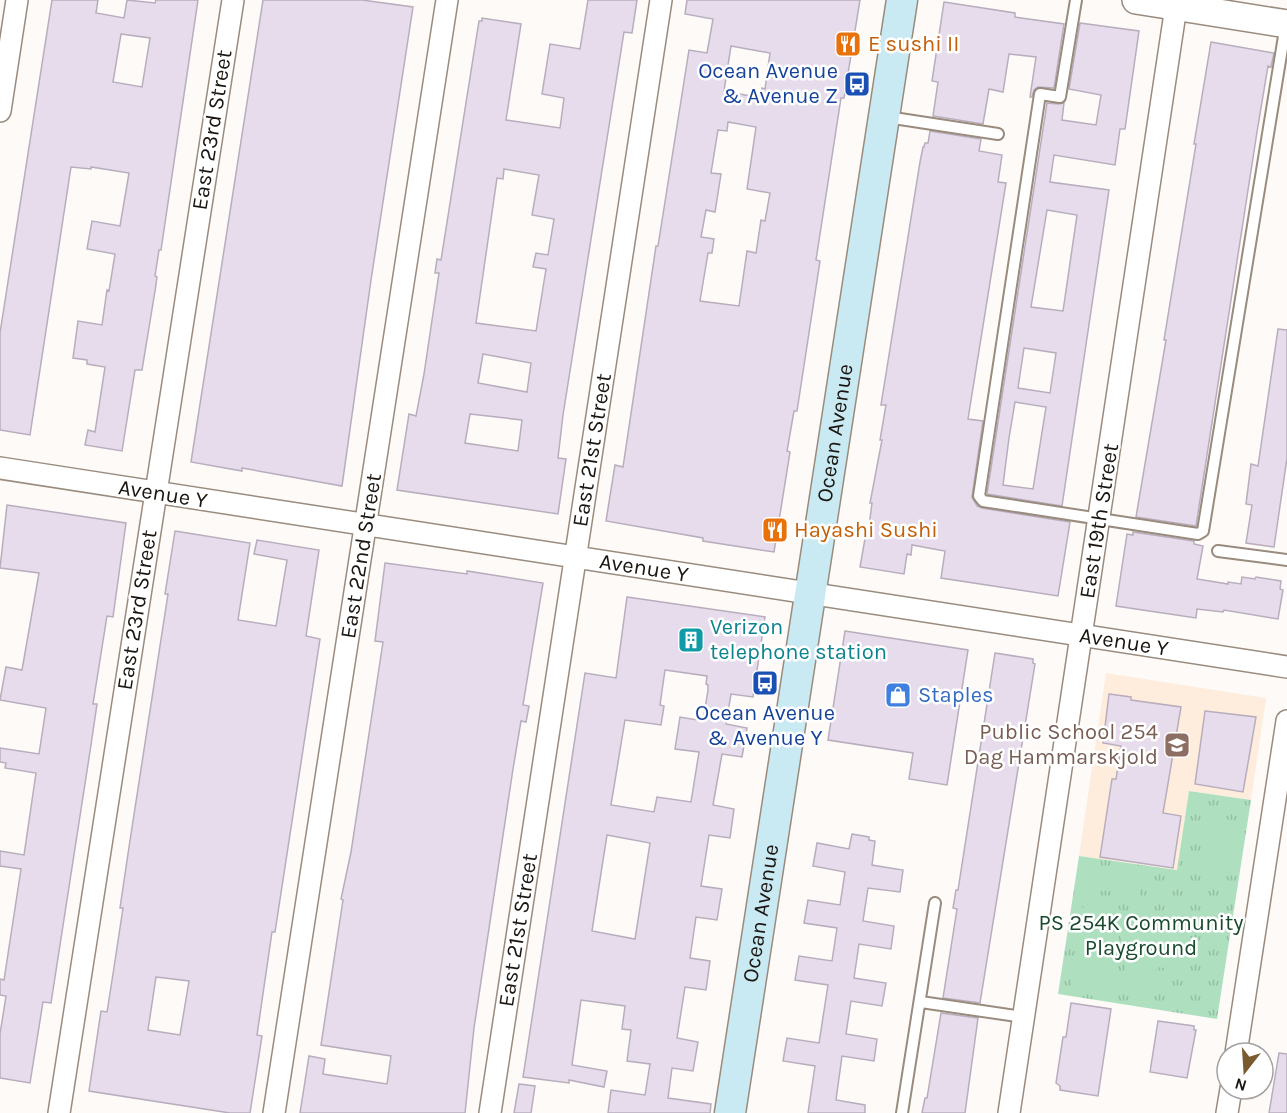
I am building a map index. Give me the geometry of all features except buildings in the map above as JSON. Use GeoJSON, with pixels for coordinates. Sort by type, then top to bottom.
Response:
{"type":"FeatureCollection","features":[{"type":"Feature","properties":{"kind":"main road","name":"Ocean Avenue"},"geometry":{"type":"LineString","coordinates":[[730,1113],[902,0]]}},
{"type":"Feature","properties":{"kind":"street"},"geometry":{"type":"LineString","coordinates":[[0,111],[17,0]]}},
{"type":"Feature","properties":{"kind":"street","name":"East 23rd Street"},"geometry":{"type":"LineString","coordinates":[[59,1113],[232,0]]}},
{"type":"Feature","properties":{"kind":"street","name":"East 22nd Street"},"geometry":{"type":"LineString","coordinates":[[274,1113],[447,0]]}},
{"type":"Feature","properties":{"kind":"street","name":"East 21st Street"},"geometry":{"type":"LineString","coordinates":[[490,1113],[661,0]]}},
{"type":"Feature","properties":{"kind":"street"},"geometry":{"type":"LineString","coordinates":[[1136,0],[1177,3],[1287,23]]}},
{"type":"Feature","properties":{"kind":"street","name":"East 19th Street"},"geometry":{"type":"LineString","coordinates":[[1009,1113],[1177,3]]}},
{"type":"Feature","properties":{"kind":"street","name":"Avenue Y"},"geometry":{"type":"LineString","coordinates":[[0,468],[1287,667]]}},
{"type":"Feature","properties":{"kind":"street"},"geometry":{"type":"LineString","coordinates":[[1238,1041],[1287,721]]}},
{"type":"Feature","properties":{"kind":"lane"},"geometry":{"type":"LineString","coordinates":[[1076,0],[1060,97],[1040,94],[979,496],[983,501],[1198,534],[1203,531],[1287,23]]}},
{"type":"Feature","properties":{"kind":"lane"},"geometry":{"type":"LineString","coordinates":[[884,116],[998,134]]}},
{"type":"Feature","properties":{"kind":"lane"},"geometry":{"type":"LineString","coordinates":[[1218,551],[1287,560]]}},
{"type":"Feature","properties":{"kind":"lane"},"geometry":{"type":"LineString","coordinates":[[902,1113],[935,903]]}},
{"type":"Feature","properties":{"kind":"lane"},"geometry":{"type":"LineString","coordinates":[[921,1002],[1023,1017]]}},
{"type":"Feature","properties":{"kind":"shaded area","name":"Public School 254 Dag Hammarskjold"},"geometry":{"type":"Polygon","coordinates":[[[1106,673],[1266,698],[1251,800],[1189,791],[1177,870],[1079,856],[1106,673]]]}},
{"type":"Feature","properties":{"kind":"green space","name":"PS 254K Community Playground"},"geometry":{"type":"Polygon","coordinates":[[[1189,791],[1251,800],[1217,1019],[1058,994],[1079,856],[1177,870],[1189,791]]]}},
{"type":"Feature","properties":{"kind":"green space"},"geometry":{"type":"Polygon","coordinates":[[[1208,816],[1243,822],[1235,876],[1200,871],[1208,816]]]}},
{"type":"Feature","properties":{"kind":"green space"},"geometry":{"type":"Polygon","coordinates":[[[1082,865],[1143,875],[1139,896],[1078,886],[1082,865]]]}},
{"type":"Feature","properties":{"kind":"green space"},"geometry":{"type":"Polygon","coordinates":[[[1084,904],[1123,910],[1110,992],[1071,986],[1084,904]]]}},
{"type":"Feature","properties":{"kind":"green space"},"geometry":{"type":"Polygon","coordinates":[[[1125,912],[1174,920],[1166,968],[1157,967],[1151,998],[1122,994],[1127,962],[1118,960],[1125,912]]]}},
{"type":"Feature","properties":{"kind":"place","name":"E sushi II"},"geometry":{"type":"Point","coordinates":[848,44]}},
{"type":"Feature","properties":{"kind":"place","name":"Ocean Avenue & Avenue Z"},"geometry":{"type":"Point","coordinates":[857,84]}},
{"type":"Feature","properties":{"kind":"place","name":"Hayashi Sushi"},"geometry":{"type":"Point","coordinates":[775,530]}},
{"type":"Feature","properties":{"kind":"place","name":"Verizon telephone station"},"geometry":{"type":"Point","coordinates":[691,640]}},
{"type":"Feature","properties":{"kind":"place","name":"Ocean Avenue & Avenue Y"},"geometry":{"type":"Point","coordinates":[765,683]}},
{"type":"Feature","properties":{"kind":"place","name":"Staples"},"geometry":{"type":"Point","coordinates":[898,695]}},
{"type":"Feature","properties":{"kind":"place","name":"Public School 254 Dag Hammarskjold"},"geometry":{"type":"Point","coordinates":[1177,745]}}]}
